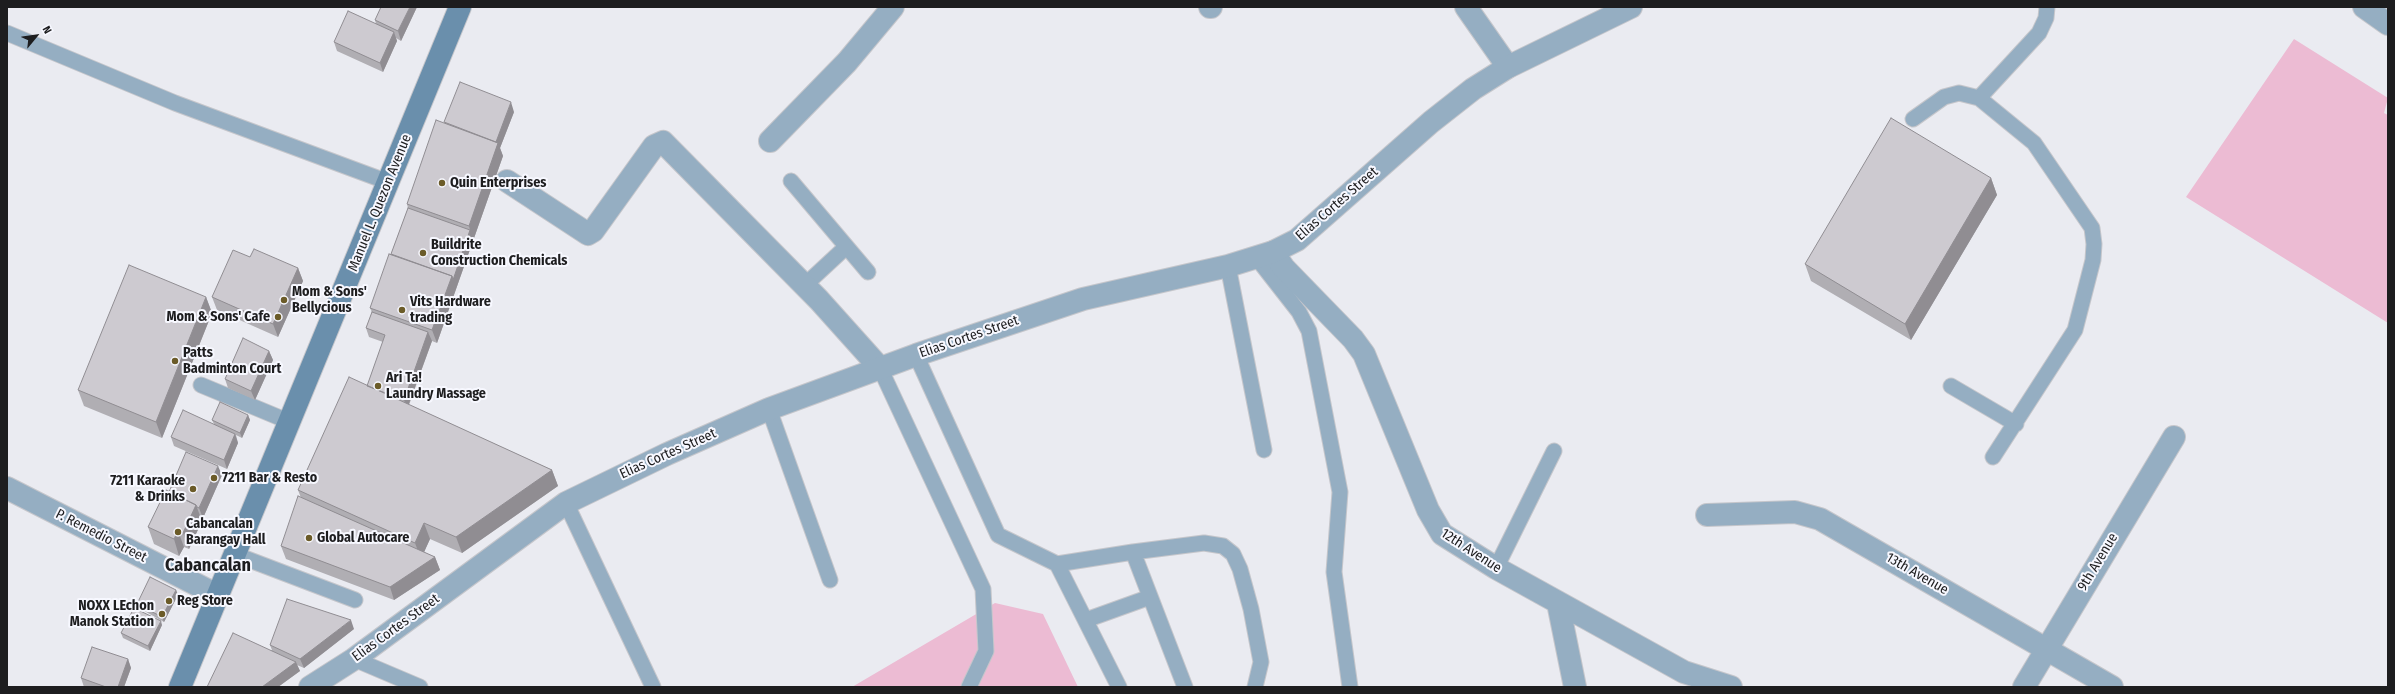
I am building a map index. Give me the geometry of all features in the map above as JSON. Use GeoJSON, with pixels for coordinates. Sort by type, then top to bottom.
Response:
{"type":"FeatureCollection","features":[{"type":"Feature","properties":{"kind":"main road","name":"Manuel L. Quezon Avenue"},"geometry":{"type":"LineString","coordinates":[[180,687],[216,595],[290,422],[460,7]]}},
{"type":"Feature","properties":{"kind":"street"},"geometry":{"type":"LineString","coordinates":[[770,142],[847,62],[893,7]]}},
{"type":"Feature","properties":{"kind":"street","name":"Elias Cortes Street"},"geometry":{"type":"LineString","coordinates":[[310,687],[354,659],[566,503],[666,454],[769,409],[916,355],[1083,299],[1228,266],[1264,255],[1297,240],[1431,122],[1473,89],[1508,67],[1631,7]]}},
{"type":"Feature","properties":{"kind":"street"},"geometry":{"type":"LineString","coordinates":[[2364,7],[2388,24]]}},
{"type":"Feature","properties":{"kind":"street"},"geometry":{"type":"LineString","coordinates":[[1472,9],[1508,67]]}},
{"type":"Feature","properties":{"kind":"street"},"geometry":{"type":"LineString","coordinates":[[507,181],[588,234],[593,231],[654,146],[663,142],[805,285],[880,368]]}},
{"type":"Feature","properties":{"kind":"street","name":"12th Avenue"},"geometry":{"type":"LineString","coordinates":[[1264,255],[1284,268],[1353,339],[1364,354],[1428,510],[1439,530],[1496,568],[1684,672],[1731,687]]}},
{"type":"Feature","properties":{"kind":"street","name":"9th Avenue"},"geometry":{"type":"LineString","coordinates":[[2024,687],[2046,648],[2174,437]]}},
{"type":"Feature","properties":{"kind":"street","name":"P. Remedio Street"},"geometry":{"type":"LineString","coordinates":[[7,488],[216,595]]}},
{"type":"Feature","properties":{"kind":"street","name":"13th Avenue"},"geometry":{"type":"LineString","coordinates":[[1707,515],[1795,512],[1820,519],[2112,687]]}},
{"type":"Feature","properties":{"kind":"street"},"geometry":{"type":"LineString","coordinates":[[1558,603],[1575,687]]}},
{"type":"Feature","properties":{"kind":"lane"},"geometry":{"type":"LineString","coordinates":[[1979,98],[2039,33],[2046,18],[2047,7]]}},
{"type":"Feature","properties":{"kind":"lane"},"geometry":{"type":"LineString","coordinates":[[7,33],[175,103],[388,182]]}},
{"type":"Feature","properties":{"kind":"lane"},"geometry":{"type":"LineString","coordinates":[[1913,119],[1944,97],[1959,93],[1979,98],[2034,143],[2092,228],[2094,244],[2093,260],[2075,330],[1993,458]]}},
{"type":"Feature","properties":{"kind":"lane"},"geometry":{"type":"LineString","coordinates":[[791,181],[868,272]]}},
{"type":"Feature","properties":{"kind":"lane"},"geometry":{"type":"LineString","coordinates":[[805,285],[846,247]]}},
{"type":"Feature","properties":{"kind":"lane"},"geometry":{"type":"LineString","coordinates":[[1264,255],[1299,312],[1308,330],[1340,492],[1334,572],[1350,687]]}},
{"type":"Feature","properties":{"kind":"lane"},"geometry":{"type":"LineString","coordinates":[[1228,266],[1264,450]]}},
{"type":"Feature","properties":{"kind":"lane"},"geometry":{"type":"LineString","coordinates":[[916,355],[998,535],[1057,564],[1132,552],[1204,543],[1223,546],[1233,554],[1240,570],[1249,602],[1261,662],[1255,687]]}},
{"type":"Feature","properties":{"kind":"lane"},"geometry":{"type":"LineString","coordinates":[[880,368],[983,589],[986,651],[969,687]]}},
{"type":"Feature","properties":{"kind":"lane"},"geometry":{"type":"LineString","coordinates":[[202,385],[290,422]]}},
{"type":"Feature","properties":{"kind":"lane"},"geometry":{"type":"LineString","coordinates":[[1951,386],[2016,424]]}},
{"type":"Feature","properties":{"kind":"lane"},"geometry":{"type":"LineString","coordinates":[[769,409],[830,580]]}},
{"type":"Feature","properties":{"kind":"lane"},"geometry":{"type":"LineString","coordinates":[[1496,568],[1554,451]]}},
{"type":"Feature","properties":{"kind":"lane"},"geometry":{"type":"LineString","coordinates":[[566,503],[653,687]]}},
{"type":"Feature","properties":{"kind":"lane"},"geometry":{"type":"LineString","coordinates":[[1132,552],[1185,687]]}},
{"type":"Feature","properties":{"kind":"lane"},"geometry":{"type":"LineString","coordinates":[[234,554],[355,600]]}},
{"type":"Feature","properties":{"kind":"lane"},"geometry":{"type":"LineString","coordinates":[[1057,564],[1119,687]]}},
{"type":"Feature","properties":{"kind":"lane"},"geometry":{"type":"LineString","coordinates":[[1086,620],[1150,597]]}},
{"type":"Feature","properties":{"kind":"lane"},"geometry":{"type":"LineString","coordinates":[[354,659],[420,687]]}},
{"type":"Feature","properties":{"kind":"shaded area"},"geometry":{"type":"Polygon","coordinates":[[[2294,39],[2388,98],[2384,113],[2388,115],[2388,323],[2186,197],[2294,39]]]}},
{"type":"Feature","properties":{"kind":"shaded area"},"geometry":{"type":"Polygon","coordinates":[[[995,603],[1043,614],[1078,687],[852,687],[995,603]]]}},
{"type":"Feature","properties":{"kind":"building"},"geometry":{"type":"Polygon","coordinates":[[[381,7],[410,7],[398,31],[375,20],[381,7]]]}},
{"type":"Feature","properties":{"kind":"building"},"geometry":{"type":"Polygon","coordinates":[[[348,11],[394,32],[380,63],[334,42],[348,11]]]}},
{"type":"Feature","properties":{"kind":"building"},"geometry":{"type":"Polygon","coordinates":[[[460,82],[511,102],[496,142],[444,122],[460,82]]]}},
{"type":"Feature","properties":{"kind":"building"},"geometry":{"type":"Polygon","coordinates":[[[1891,118],[1991,178],[1905,324],[1805,264],[1891,118]]]}},
{"type":"Feature","properties":{"kind":"building"},"geometry":{"type":"Polygon","coordinates":[[[436,120],[498,143],[469,226],[407,204],[436,120]]]}},
{"type":"Feature","properties":{"kind":"building"},"geometry":{"type":"Polygon","coordinates":[[[408,208],[470,230],[453,280],[452,276],[391,254],[408,208]]]}},
{"type":"Feature","properties":{"kind":"building"},"geometry":{"type":"Polygon","coordinates":[[[254,249],[298,268],[273,324],[212,297],[233,250],[250,257],[254,249]]]}},
{"type":"Feature","properties":{"kind":"building"},"geometry":{"type":"Polygon","coordinates":[[[389,254],[452,276],[432,330],[370,308],[389,254]]]}},
{"type":"Feature","properties":{"kind":"building"},"geometry":{"type":"Polygon","coordinates":[[[129,265],[206,297],[156,422],[78,390],[129,265]]]}},
{"type":"Feature","properties":{"kind":"building"},"geometry":{"type":"Polygon","coordinates":[[[372,312],[428,332],[404,400],[367,386],[385,335],[366,328],[372,312]]]}},
{"type":"Feature","properties":{"kind":"building"},"geometry":{"type":"Polygon","coordinates":[[[243,338],[269,351],[251,391],[225,379],[243,338]]]}},
{"type":"Feature","properties":{"kind":"building"},"geometry":{"type":"Polygon","coordinates":[[[349,377],[552,470],[456,537],[424,523],[415,543],[298,490],[349,377]]]}},
{"type":"Feature","properties":{"kind":"building"},"geometry":{"type":"Polygon","coordinates":[[[220,402],[248,415],[240,433],[212,420],[220,402]]]}},
{"type":"Feature","properties":{"kind":"building"},"geometry":{"type":"Polygon","coordinates":[[[183,410],[235,434],[224,460],[171,437],[183,410]]]}},
{"type":"Feature","properties":{"kind":"building"},"geometry":{"type":"Polygon","coordinates":[[[186,452],[218,466],[199,508],[196,505],[169,492],[186,452]]]}},
{"type":"Feature","properties":{"kind":"building"},"geometry":{"type":"Polygon","coordinates":[[[166,490],[196,505],[183,533],[178,531],[174,539],[148,527],[166,490]]]}},
{"type":"Feature","properties":{"kind":"building"},"geometry":{"type":"Polygon","coordinates":[[[298,496],[435,557],[390,587],[281,546],[298,496]]]}},
{"type":"Feature","properties":{"kind":"building"},"geometry":{"type":"Polygon","coordinates":[[[150,577],[176,590],[162,617],[137,604],[150,577]]]}},
{"type":"Feature","properties":{"kind":"building"},"geometry":{"type":"Polygon","coordinates":[[[287,599],[351,620],[300,659],[270,645],[287,599]]]}},
{"type":"Feature","properties":{"kind":"building"},"geometry":{"type":"Polygon","coordinates":[[[134,608],[161,621],[148,646],[121,633],[134,608]]]}},
{"type":"Feature","properties":{"kind":"building"},"geometry":{"type":"Polygon","coordinates":[[[233,633],[296,662],[262,687],[207,687],[233,633]]]}},
{"type":"Feature","properties":{"kind":"building"},"geometry":{"type":"Polygon","coordinates":[[[92,647],[128,659],[118,687],[106,687],[81,678],[92,647]]]}},
{"type":"Feature","properties":{"kind":"place","name":"Quin Enterprises"},"geometry":{"type":"Point","coordinates":[442,183]}},
{"type":"Feature","properties":{"kind":"place","name":"Buildrite Construction Chemicals"},"geometry":{"type":"Point","coordinates":[423,253]}},
{"type":"Feature","properties":{"kind":"place","name":"Mom & Sons' Bellycious"},"geometry":{"type":"Point","coordinates":[284,300]}},
{"type":"Feature","properties":{"kind":"place","name":"Vits Hardware trading"},"geometry":{"type":"Point","coordinates":[402,310]}},
{"type":"Feature","properties":{"kind":"place","name":"Mom & Sons' Cafe"},"geometry":{"type":"Point","coordinates":[278,317]}},
{"type":"Feature","properties":{"kind":"place","name":"Patts Badminton Court"},"geometry":{"type":"Point","coordinates":[175,361]}},
{"type":"Feature","properties":{"kind":"place","name":"Ari Ta! Laundry Massage"},"geometry":{"type":"Point","coordinates":[378,386]}},
{"type":"Feature","properties":{"kind":"place","name":"7211 Bar & Resto"},"geometry":{"type":"Point","coordinates":[214,478]}},
{"type":"Feature","properties":{"kind":"place","name":"7211 Karaoke & Drinks"},"geometry":{"type":"Point","coordinates":[193,489]}},
{"type":"Feature","properties":{"kind":"place","name":"Cabancalan Barangay Hall"},"geometry":{"type":"Point","coordinates":[178,532]}},
{"type":"Feature","properties":{"kind":"place","name":"Global Autocare"},"geometry":{"type":"Point","coordinates":[309,538]}},
{"type":"Feature","properties":{"kind":"place","name":"Reg Store"},"geometry":{"type":"Point","coordinates":[169,601]}},
{"type":"Feature","properties":{"kind":"place","name":"NOXX LEchon Manok Station"},"geometry":{"type":"Point","coordinates":[162,614]}},
{"type":"Feature","properties":{"kind":"district","name":"Cabancalan"},"geometry":{"type":"Point","coordinates":[208,566]}}]}
